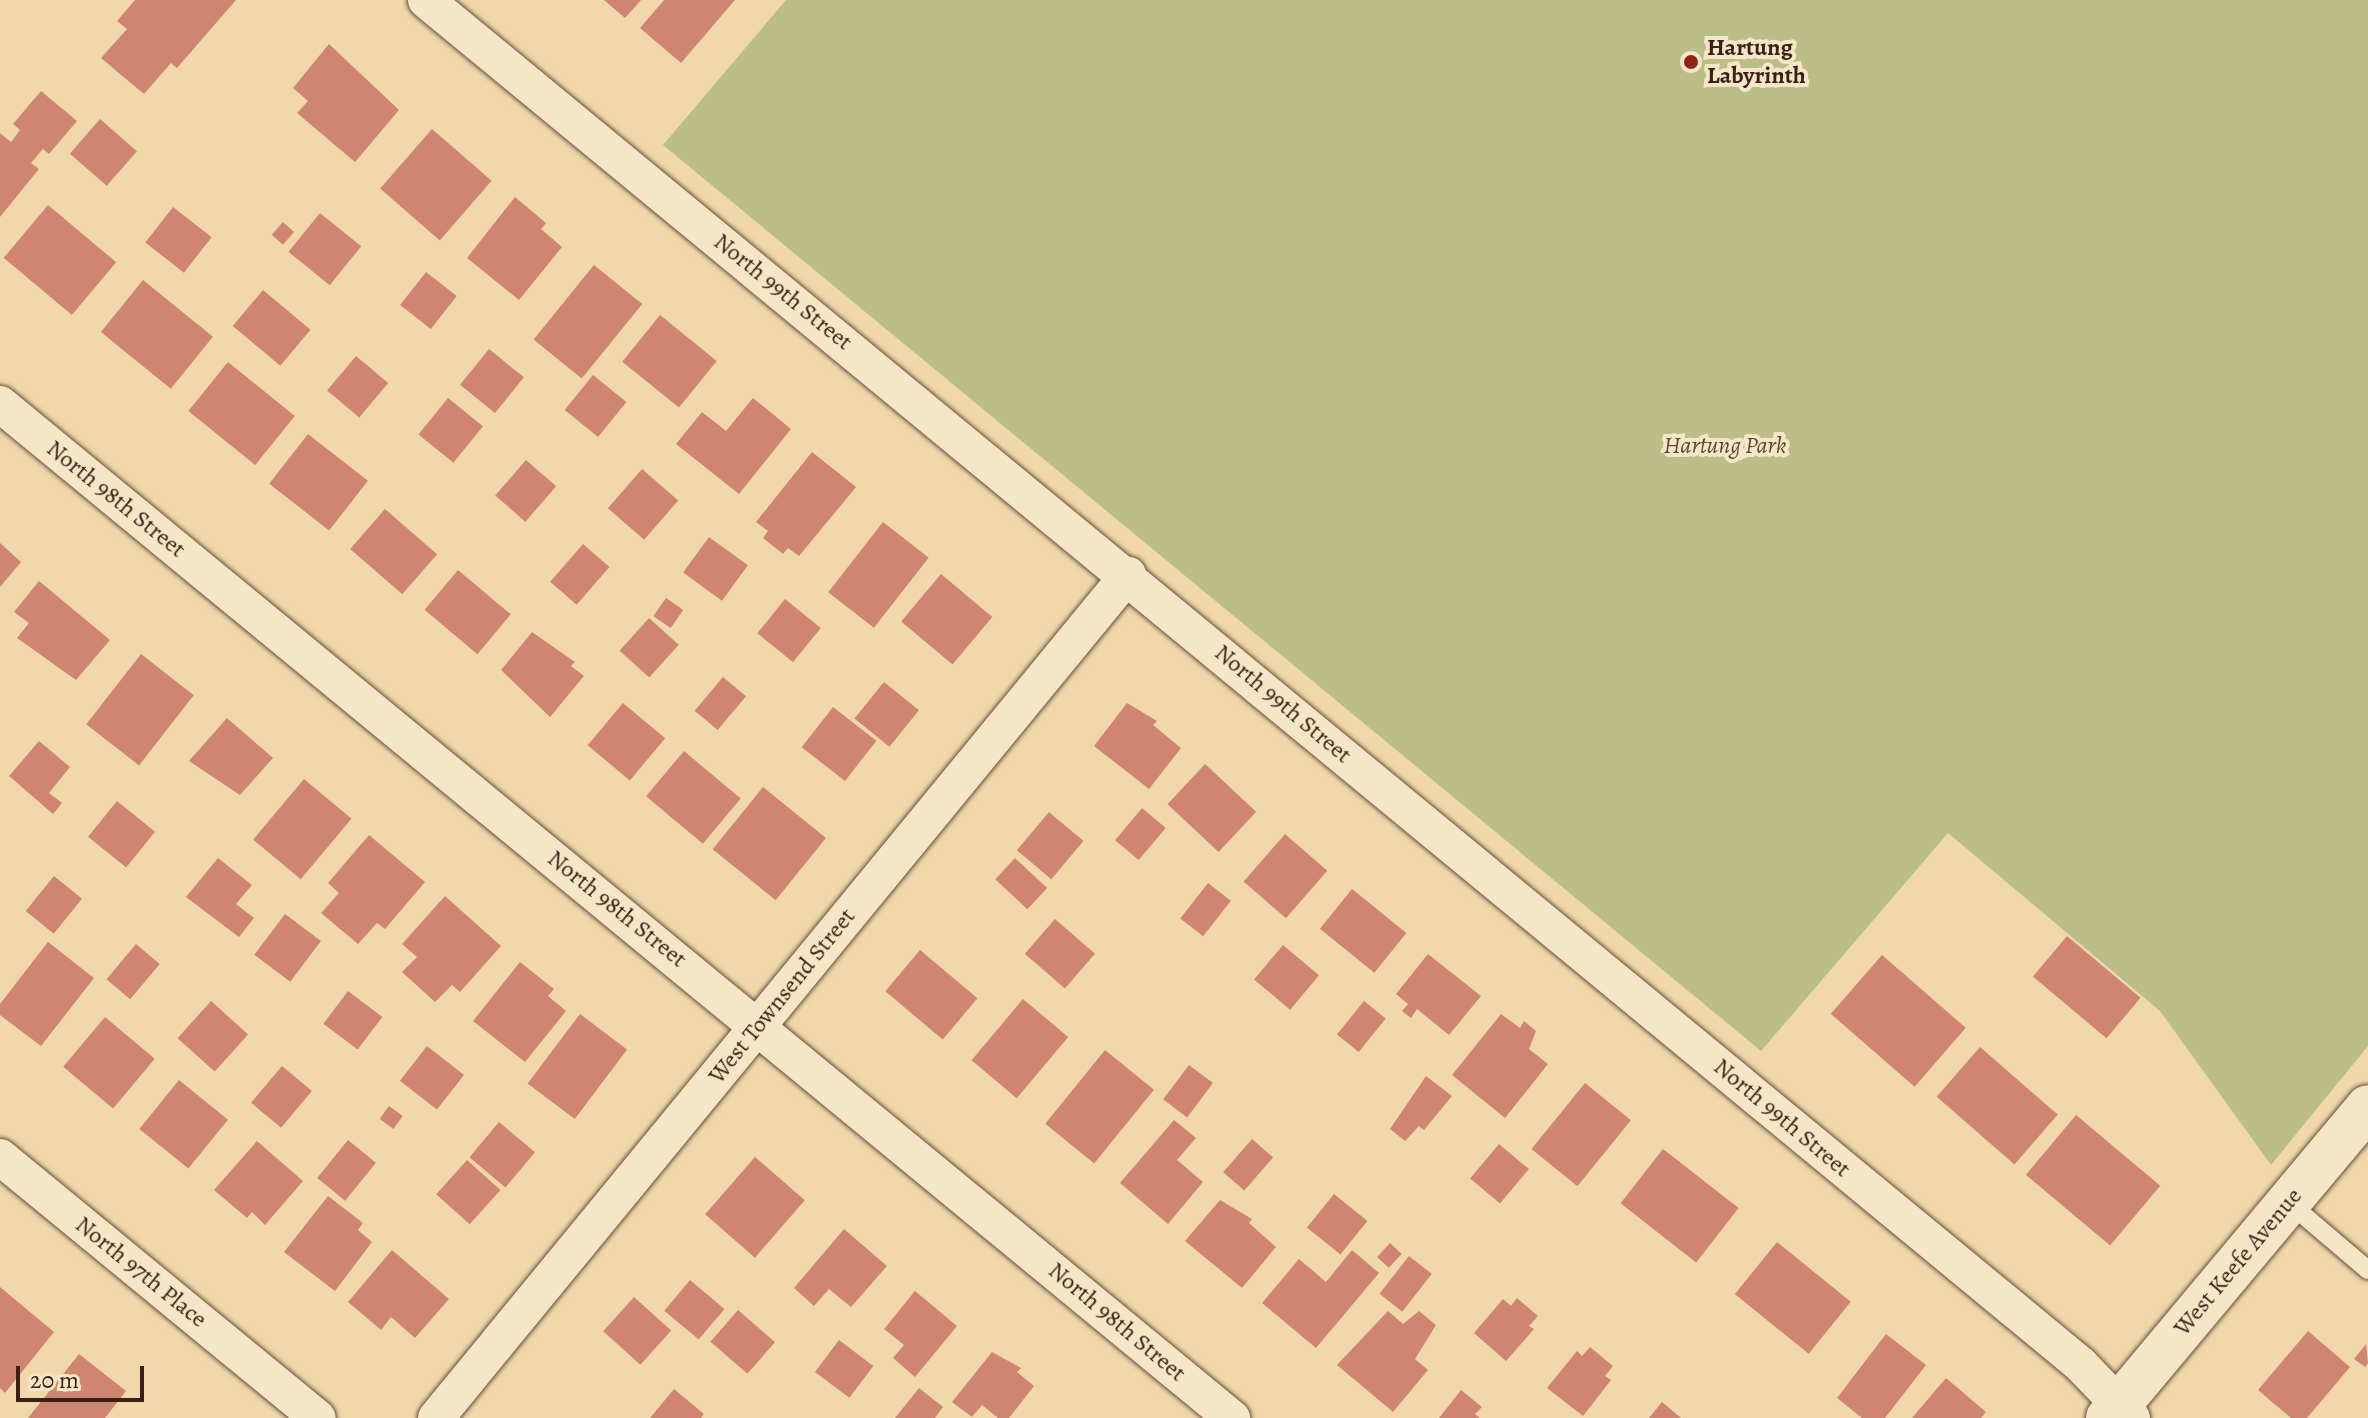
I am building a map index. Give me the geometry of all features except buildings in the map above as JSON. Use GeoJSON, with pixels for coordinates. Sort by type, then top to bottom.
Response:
{"type":"FeatureCollection","features":[{"type":"Feature","properties":{"kind":"street","name":"North 99th Street"},"geometry":{"type":"LineString","coordinates":[[426,0],[1128,575],[2080,1364],[2120,1414]]}},
{"type":"Feature","properties":{"kind":"street","name":"North 98th Street"},"geometry":{"type":"LineString","coordinates":[[0,404],[1232,1418]]}},
{"type":"Feature","properties":{"kind":"street","name":"West Townsend Street"},"geometry":{"type":"LineString","coordinates":[[436,1418],[1128,575]]}},
{"type":"Feature","properties":{"kind":"street","name":"West Keefe Avenue"},"geometry":{"type":"LineString","coordinates":[[2120,1414],[2288,1202],[2368,1107]]}},
{"type":"Feature","properties":{"kind":"street","name":"North 97th Place"},"geometry":{"type":"LineString","coordinates":[[0,1157],[318,1418]]}},
{"type":"Feature","properties":{"kind":"lane"},"geometry":{"type":"LineString","coordinates":[[2288,1202],[2368,1270]]}},
{"type":"Feature","properties":{"kind":"green space","name":"Hartung Park"},"geometry":{"type":"Polygon","coordinates":[[[786,0],[2368,0],[2368,1046],[2271,1165],[2160,1011],[1948,833],[1761,1051],[663,145],[786,0]]]}},
{"type":"Feature","properties":{"kind":"place","name":"Hartung Labyrinth"},"geometry":{"type":"Point","coordinates":[1691,62]}}]}
